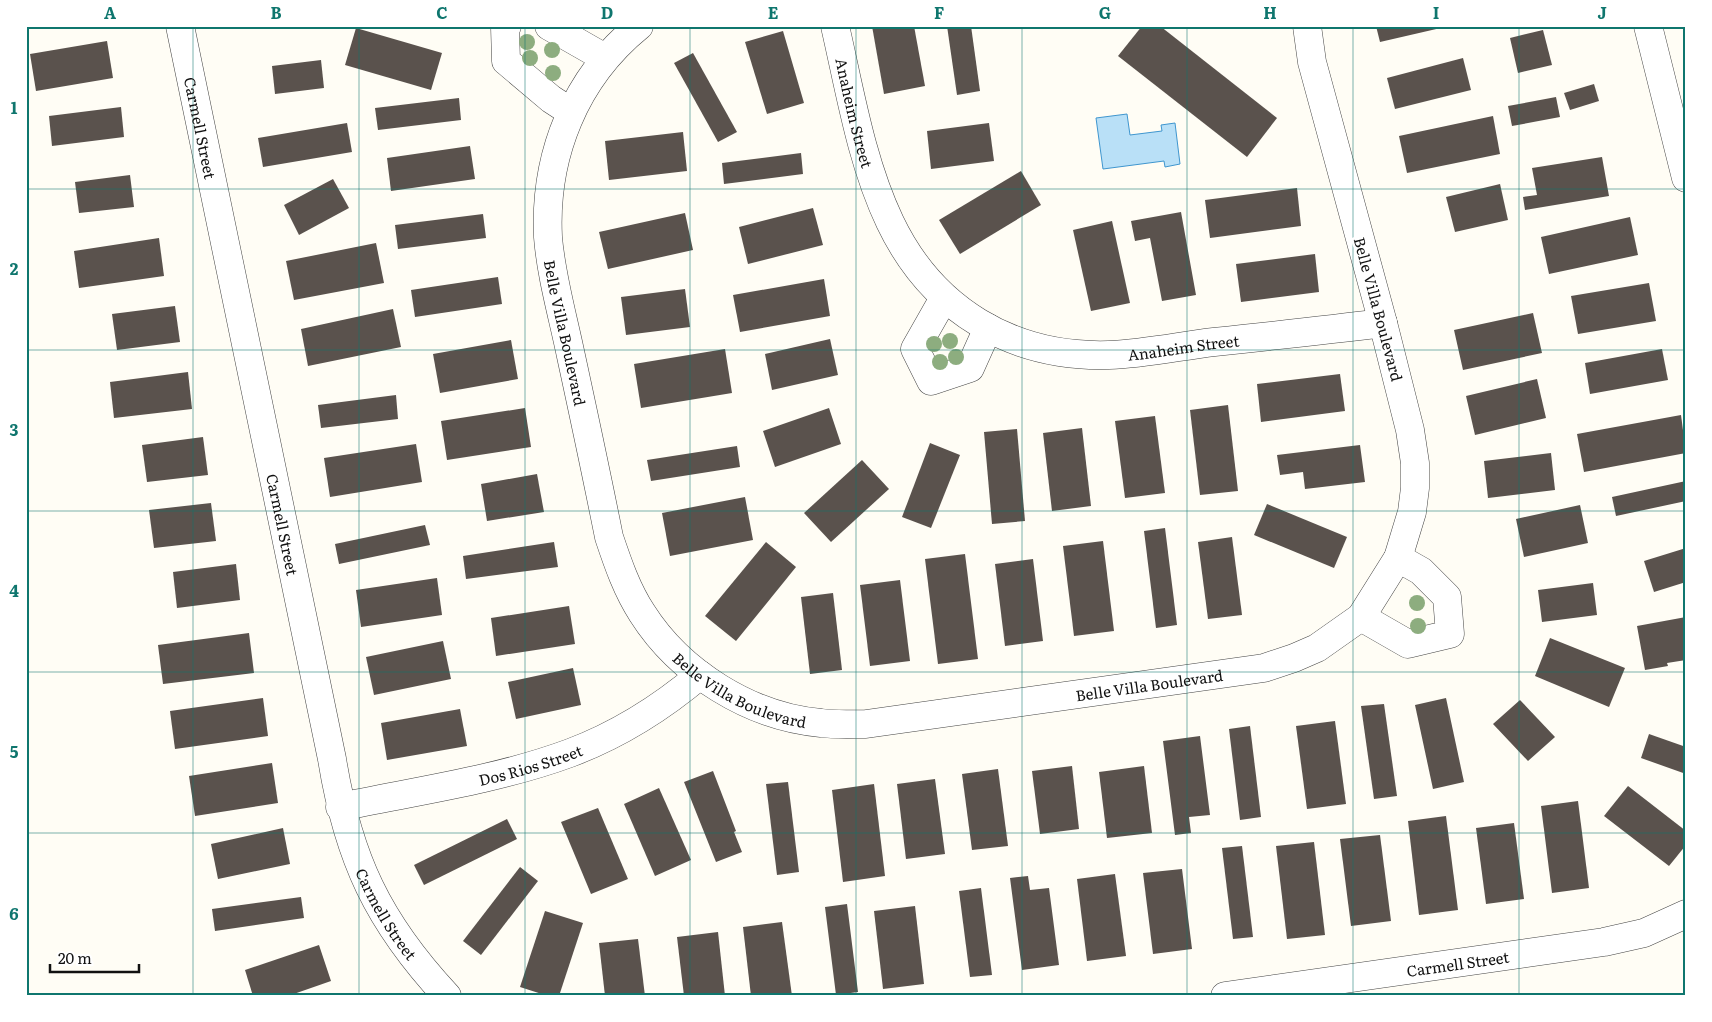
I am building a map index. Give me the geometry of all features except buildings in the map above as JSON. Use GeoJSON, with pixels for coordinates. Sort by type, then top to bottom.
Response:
{"type":"FeatureCollection","features":[{"type":"Feature","properties":{"kind":"street","name":"Carmell Street"},"geometry":{"type":"LineString","coordinates":[[180,26],[326,730],[340,806],[355,858],[380,909],[422,968],[447,996]]}},
{"type":"Feature","properties":{"kind":"street"},"geometry":{"type":"LineString","coordinates":[[508,26],[505,27],[506,61],[551,99],[571,112]]}},
{"type":"Feature","properties":{"kind":"street"},"geometry":{"type":"LineString","coordinates":[[549,26],[606,58]]}},
{"type":"Feature","properties":{"kind":"street","name":"Belle Villa Boulevard"},"geometry":{"type":"LineString","coordinates":[[639,26],[606,58],[584,87],[571,112],[558,146],[551,173],[548,200],[548,237],[609,537],[620,572],[642,614],[665,644],[700,675],[741,700],[784,716],[820,723],[866,724],[1264,668],[1316,648],[1361,618],[1398,558],[1412,512],[1415,488],[1415,462],[1410,430],[1383,323],[1312,62],[1307,26]]}},
{"type":"Feature","properties":{"kind":"street","name":"Anaheim Street"},"geometry":{"type":"LineString","coordinates":[[835,26],[874,182],[890,222],[906,251],[923,275],[944,298],[966,316],[988,328],[1037,346],[1082,354],[1110,355],[1383,323]]}},
{"type":"Feature","properties":{"kind":"street","name":"Belle Villa Boulevard"},"geometry":{"type":"LineString","coordinates":[[1297,26],[1312,62]]}},
{"type":"Feature","properties":{"kind":"street"},"geometry":{"type":"LineString","coordinates":[[1648,26],[1686,178]]}},
{"type":"Feature","properties":{"kind":"street"},"geometry":{"type":"LineString","coordinates":[[944,298],[915,348],[931,381],[970,368],[988,328]]}},
{"type":"Feature","properties":{"kind":"street"},"geometry":{"type":"LineString","coordinates":[[1361,618],[1408,644],[1450,634],[1447,597],[1421,571],[1398,558]]}},
{"type":"Feature","properties":{"kind":"street","name":"Dos Rios Street"},"geometry":{"type":"LineString","coordinates":[[340,806],[513,770],[570,753],[647,716],[700,675]]}},
{"type":"Feature","properties":{"kind":"street","name":"Carmell Street"},"geometry":{"type":"LineString","coordinates":[[1225,996],[1604,942],[1644,932],[1686,914]]}},
{"type":"Feature","properties":{"kind":"water"},"geometry":{"type":"Polygon","coordinates":[[[1127,114],[1130,135],[1162,131],[1161,125],[1175,123],[1180,164],[1165,167],[1164,161],[1103,169],[1096,118],[1127,114]]]}}]}
